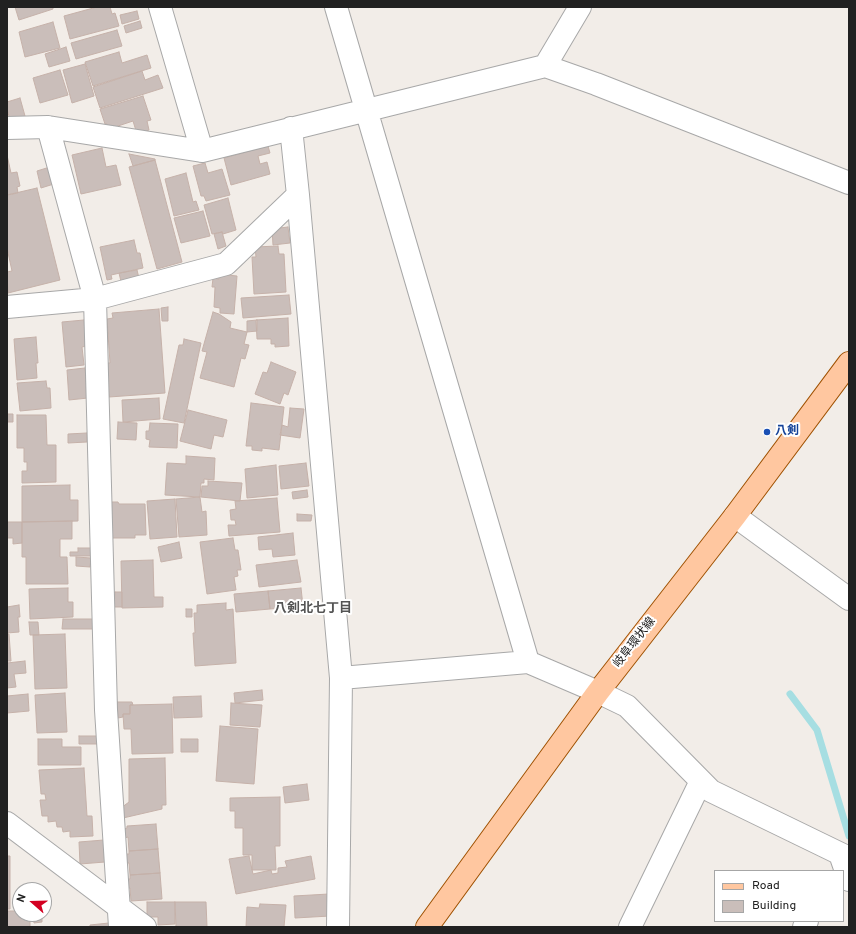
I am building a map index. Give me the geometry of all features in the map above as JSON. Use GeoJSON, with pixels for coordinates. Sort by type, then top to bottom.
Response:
{"type":"FeatureCollection","features":[{"type":"Feature","properties":{"kind":"main road","name":"岐阜環状線"},"geometry":{"type":"LineString","coordinates":[[427,927],[598,692],[735,516],[849,363]]}},
{"type":"Feature","properties":{"kind":"street"},"geometry":{"type":"LineString","coordinates":[[160,7],[202,151]]}},
{"type":"Feature","properties":{"kind":"street"},"geometry":{"type":"LineString","coordinates":[[336,7],[528,662]]}},
{"type":"Feature","properties":{"kind":"street"},"geometry":{"type":"LineString","coordinates":[[545,66],[580,7]]}},
{"type":"Feature","properties":{"kind":"street"},"geometry":{"type":"LineString","coordinates":[[7,128],[48,127],[202,151],[545,66],[603,87],[849,184]]}},
{"type":"Feature","properties":{"kind":"street"},"geometry":{"type":"LineString","coordinates":[[48,127],[95,299],[106,710],[120,917]]}},
{"type":"Feature","properties":{"kind":"street"},"geometry":{"type":"LineString","coordinates":[[291,128],[341,678],[338,927]]}},
{"type":"Feature","properties":{"kind":"street"},"geometry":{"type":"LineString","coordinates":[[7,307],[95,299],[226,264],[298,195]]}},
{"type":"Feature","properties":{"kind":"street"},"geometry":{"type":"LineString","coordinates":[[735,516],[849,599]]}},
{"type":"Feature","properties":{"kind":"street"},"geometry":{"type":"LineString","coordinates":[[341,678],[528,662],[627,706],[711,791],[840,861],[849,880]]}},
{"type":"Feature","properties":{"kind":"street"},"geometry":{"type":"LineString","coordinates":[[630,927],[701,781]]}},
{"type":"Feature","properties":{"kind":"street"},"geometry":{"type":"LineString","coordinates":[[7,823],[120,917],[145,927]]}},
{"type":"Feature","properties":{"kind":"building"},"geometry":{"type":"Polygon","coordinates":[[[15,7],[53,7],[53,9],[19,20],[15,7]]]}},
{"type":"Feature","properties":{"kind":"building"},"geometry":{"type":"Polygon","coordinates":[[[97,7],[110,7],[112,14],[115,13],[119,26],[70,39],[64,16],[97,7]]]}},
{"type":"Feature","properties":{"kind":"building"},"geometry":{"type":"Polygon","coordinates":[[[137,11],[139,19],[122,24],[120,15],[137,11]]]}},
{"type":"Feature","properties":{"kind":"building"},"geometry":{"type":"Polygon","coordinates":[[[140,21],[142,28],[126,33],[124,26],[140,21]]]}},
{"type":"Feature","properties":{"kind":"building"},"geometry":{"type":"Polygon","coordinates":[[[53,22],[60,48],[25,57],[19,32],[53,22]]]}},
{"type":"Feature","properties":{"kind":"building"},"geometry":{"type":"Polygon","coordinates":[[[117,30],[122,46],[76,59],[71,43],[117,30]]]}},
{"type":"Feature","properties":{"kind":"building"},"geometry":{"type":"Polygon","coordinates":[[[66,47],[70,61],[49,67],[45,54],[66,47]]]}},
{"type":"Feature","properties":{"kind":"building"},"geometry":{"type":"Polygon","coordinates":[[[119,52],[122,63],[147,55],[151,68],[93,86],[85,62],[119,52]]]}},
{"type":"Feature","properties":{"kind":"building"},"geometry":{"type":"Polygon","coordinates":[[[85,64],[94,96],[72,103],[63,70],[85,64]]]}},
{"type":"Feature","properties":{"kind":"building"},"geometry":{"type":"Polygon","coordinates":[[[60,70],[68,95],[40,103],[33,78],[60,70]]]}},
{"type":"Feature","properties":{"kind":"building"},"geometry":{"type":"Polygon","coordinates":[[[142,71],[145,80],[158,75],[163,88],[100,108],[93,87],[142,71]]]}},
{"type":"Feature","properties":{"kind":"building"},"geometry":{"type":"Polygon","coordinates":[[[143,96],[151,120],[147,121],[149,130],[137,134],[133,121],[109,129],[107,124],[105,124],[100,109],[143,96]]]}},
{"type":"Feature","properties":{"kind":"building"},"geometry":{"type":"Polygon","coordinates":[[[20,98],[25,116],[10,120],[7,102],[20,98]]]}},
{"type":"Feature","properties":{"kind":"building"},"geometry":{"type":"Polygon","coordinates":[[[268,146],[270,153],[258,156],[260,164],[267,162],[270,174],[231,185],[224,158],[268,146]]]}},
{"type":"Feature","properties":{"kind":"building"},"geometry":{"type":"Polygon","coordinates":[[[102,148],[106,167],[116,165],[121,185],[81,194],[72,155],[102,148]]]}},
{"type":"Feature","properties":{"kind":"building"},"geometry":{"type":"Polygon","coordinates":[[[129,154],[155,159],[155,160],[133,166],[129,154]]]}},
{"type":"Feature","properties":{"kind":"building"},"geometry":{"type":"Polygon","coordinates":[[[7,155],[11,173],[17,172],[20,186],[17,187],[18,193],[7,195],[7,155]]]}},
{"type":"Feature","properties":{"kind":"building"},"geometry":{"type":"Polygon","coordinates":[[[155,160],[182,262],[157,269],[129,167],[155,160]]]}},
{"type":"Feature","properties":{"kind":"building"},"geometry":{"type":"Polygon","coordinates":[[[205,163],[208,173],[222,169],[230,195],[206,201],[204,196],[201,196],[193,166],[205,163]]]}},
{"type":"Feature","properties":{"kind":"building"},"geometry":{"type":"Polygon","coordinates":[[[53,166],[57,183],[41,188],[37,171],[53,166]]]}},
{"type":"Feature","properties":{"kind":"building"},"geometry":{"type":"Polygon","coordinates":[[[186,173],[193,202],[196,201],[199,210],[174,216],[165,179],[186,173]]]}},
{"type":"Feature","properties":{"kind":"building"},"geometry":{"type":"Polygon","coordinates":[[[37,188],[60,280],[8,293],[7,272],[12,271],[7,248],[7,195],[37,188]]]}},
{"type":"Feature","properties":{"kind":"building"},"geometry":{"type":"Polygon","coordinates":[[[228,198],[236,230],[223,234],[222,232],[212,234],[204,205],[228,198]]]}},
{"type":"Feature","properties":{"kind":"building"},"geometry":{"type":"Polygon","coordinates":[[[203,211],[210,236],[181,243],[174,218],[203,211]]]}},
{"type":"Feature","properties":{"kind":"building"},"geometry":{"type":"Polygon","coordinates":[[[288,227],[290,243],[273,245],[272,229],[288,227]]]}},
{"type":"Feature","properties":{"kind":"building"},"geometry":{"type":"Polygon","coordinates":[[[222,232],[226,246],[218,249],[214,234],[222,232]]]}},
{"type":"Feature","properties":{"kind":"building"},"geometry":{"type":"Polygon","coordinates":[[[134,240],[137,253],[140,253],[143,268],[111,275],[112,279],[107,280],[100,247],[134,240]]]}},
{"type":"Feature","properties":{"kind":"building"},"geometry":{"type":"Polygon","coordinates":[[[278,246],[279,254],[284,254],[286,292],[254,294],[252,257],[256,257],[255,247],[278,246]]]}},
{"type":"Feature","properties":{"kind":"building"},"geometry":{"type":"Polygon","coordinates":[[[137,270],[141,286],[123,290],[119,273],[137,270]]]}},
{"type":"Feature","properties":{"kind":"building"},"geometry":{"type":"Polygon","coordinates":[[[218,274],[237,276],[234,314],[220,313],[220,308],[214,307],[215,287],[212,287],[213,278],[219,279],[218,274]]]}},
{"type":"Feature","properties":{"kind":"building"},"geometry":{"type":"Polygon","coordinates":[[[289,295],[291,314],[243,318],[241,298],[289,295]]]}},
{"type":"Feature","properties":{"kind":"building"},"geometry":{"type":"Polygon","coordinates":[[[168,307],[168,321],[162,321],[161,308],[168,307]]]}},
{"type":"Feature","properties":{"kind":"building"},"geometry":{"type":"Polygon","coordinates":[[[159,309],[165,393],[109,397],[106,363],[110,363],[107,319],[113,318],[112,313],[159,309]]]}},
{"type":"Feature","properties":{"kind":"building"},"geometry":{"type":"Polygon","coordinates":[[[213,312],[231,322],[230,328],[247,332],[244,344],[249,345],[245,359],[241,358],[234,387],[200,378],[207,352],[202,351],[213,312]]]}},
{"type":"Feature","properties":{"kind":"building"},"geometry":{"type":"Polygon","coordinates":[[[288,318],[289,346],[275,347],[275,344],[271,344],[271,339],[257,339],[256,320],[288,318]]]}},
{"type":"Feature","properties":{"kind":"building"},"geometry":{"type":"Polygon","coordinates":[[[84,320],[86,346],[82,347],[84,365],[66,367],[62,322],[84,320]]]}},
{"type":"Feature","properties":{"kind":"building"},"geometry":{"type":"Polygon","coordinates":[[[257,320],[257,331],[247,332],[247,321],[257,320]]]}},
{"type":"Feature","properties":{"kind":"building"},"geometry":{"type":"Polygon","coordinates":[[[36,337],[38,363],[36,363],[37,378],[17,380],[14,339],[36,337]]]}},
{"type":"Feature","properties":{"kind":"building"},"geometry":{"type":"Polygon","coordinates":[[[184,339],[201,343],[184,423],[163,419],[179,345],[183,345],[184,339]]]}},
{"type":"Feature","properties":{"kind":"building"},"geometry":{"type":"Polygon","coordinates":[[[271,362],[296,372],[288,395],[284,393],[280,404],[255,394],[263,372],[267,373],[271,362]]]}},
{"type":"Feature","properties":{"kind":"building"},"geometry":{"type":"Polygon","coordinates":[[[85,368],[88,398],[69,400],[67,370],[85,368]]]}},
{"type":"Feature","properties":{"kind":"building"},"geometry":{"type":"Polygon","coordinates":[[[46,381],[47,388],[50,388],[51,408],[20,411],[17,383],[46,381]]]}},
{"type":"Feature","properties":{"kind":"building"},"geometry":{"type":"Polygon","coordinates":[[[159,398],[160,419],[123,422],[122,400],[159,398]]]}},
{"type":"Feature","properties":{"kind":"building"},"geometry":{"type":"Polygon","coordinates":[[[251,403],[284,407],[279,450],[262,448],[262,451],[252,450],[252,446],[246,446],[251,403]]]}},
{"type":"Feature","properties":{"kind":"building"},"geometry":{"type":"Polygon","coordinates":[[[290,408],[304,409],[300,438],[280,435],[282,425],[288,427],[290,408]]]}},
{"type":"Feature","properties":{"kind":"building"},"geometry":{"type":"Polygon","coordinates":[[[188,410],[227,420],[223,437],[214,435],[211,449],[180,441],[188,410]]]}},
{"type":"Feature","properties":{"kind":"building"},"geometry":{"type":"Polygon","coordinates":[[[7,414],[13,414],[13,422],[7,422],[7,414]]]}},
{"type":"Feature","properties":{"kind":"building"},"geometry":{"type":"Polygon","coordinates":[[[17,415],[46,415],[47,445],[56,445],[56,482],[22,483],[22,471],[27,471],[27,462],[24,462],[24,448],[17,448],[17,415]]]}},
{"type":"Feature","properties":{"kind":"building"},"geometry":{"type":"Polygon","coordinates":[[[118,422],[137,423],[136,440],[117,439],[118,422]]]}},
{"type":"Feature","properties":{"kind":"building"},"geometry":{"type":"Polygon","coordinates":[[[150,423],[178,424],[177,448],[149,447],[150,440],[146,439],[146,431],[149,431],[150,423]]]}},
{"type":"Feature","properties":{"kind":"building"},"geometry":{"type":"Polygon","coordinates":[[[87,433],[87,442],[68,443],[68,434],[87,433]]]}},
{"type":"Feature","properties":{"kind":"building"},"geometry":{"type":"Polygon","coordinates":[[[186,456],[215,458],[214,480],[204,479],[204,483],[201,483],[200,497],[165,495],[167,463],[186,464],[186,456]]]}},
{"type":"Feature","properties":{"kind":"building"},"geometry":{"type":"Polygon","coordinates":[[[306,463],[309,486],[281,489],[279,466],[306,463]]]}},
{"type":"Feature","properties":{"kind":"building"},"geometry":{"type":"Polygon","coordinates":[[[276,465],[278,495],[247,498],[245,469],[276,465]]]}},
{"type":"Feature","properties":{"kind":"building"},"geometry":{"type":"Polygon","coordinates":[[[208,481],[242,483],[240,501],[201,497],[202,486],[208,486],[208,481]]]}},
{"type":"Feature","properties":{"kind":"building"},"geometry":{"type":"Polygon","coordinates":[[[70,485],[70,500],[78,500],[78,521],[22,522],[22,486],[70,485]]]}},
{"type":"Feature","properties":{"kind":"building"},"geometry":{"type":"Polygon","coordinates":[[[307,490],[308,497],[293,499],[292,492],[307,490]]]}},
{"type":"Feature","properties":{"kind":"building"},"geometry":{"type":"Polygon","coordinates":[[[200,497],[202,512],[206,511],[207,535],[179,537],[176,499],[200,497]]]}},
{"type":"Feature","properties":{"kind":"building"},"geometry":{"type":"Polygon","coordinates":[[[277,498],[280,532],[229,536],[228,525],[236,525],[235,520],[231,520],[230,510],[236,509],[235,501],[277,498]]]}},
{"type":"Feature","properties":{"kind":"building"},"geometry":{"type":"Polygon","coordinates":[[[175,499],[177,537],[150,539],[147,501],[175,499]]]}},
{"type":"Feature","properties":{"kind":"building"},"geometry":{"type":"Polygon","coordinates":[[[110,502],[118,502],[119,504],[145,504],[146,535],[135,535],[135,538],[111,538],[110,502]]]}},
{"type":"Feature","properties":{"kind":"building"},"geometry":{"type":"Polygon","coordinates":[[[297,514],[312,515],[311,521],[297,521],[297,514]]]}},
{"type":"Feature","properties":{"kind":"building"},"geometry":{"type":"Polygon","coordinates":[[[72,521],[72,539],[60,539],[60,557],[67,557],[68,584],[26,584],[26,557],[22,557],[22,522],[72,521]]]}},
{"type":"Feature","properties":{"kind":"building"},"geometry":{"type":"Polygon","coordinates":[[[7,522],[22,522],[22,543],[13,544],[13,538],[7,538],[7,522]]]}},
{"type":"Feature","properties":{"kind":"building"},"geometry":{"type":"Polygon","coordinates":[[[293,533],[295,555],[273,557],[272,549],[259,550],[258,537],[293,533]]]}},
{"type":"Feature","properties":{"kind":"building"},"geometry":{"type":"Polygon","coordinates":[[[233,538],[235,550],[238,550],[241,570],[237,570],[238,576],[234,577],[236,590],[207,594],[200,542],[233,538]]]}},
{"type":"Feature","properties":{"kind":"building"},"geometry":{"type":"Polygon","coordinates":[[[179,542],[182,558],[161,562],[158,547],[179,542]]]}},
{"type":"Feature","properties":{"kind":"building"},"geometry":{"type":"Polygon","coordinates":[[[78,548],[92,548],[92,556],[70,556],[70,552],[78,552],[78,548]]]}},
{"type":"Feature","properties":{"kind":"building"},"geometry":{"type":"Polygon","coordinates":[[[76,557],[91,558],[90,567],[76,566],[76,557]]]}},
{"type":"Feature","properties":{"kind":"building"},"geometry":{"type":"Polygon","coordinates":[[[153,560],[154,597],[163,597],[163,607],[122,608],[121,561],[153,560]]]}},
{"type":"Feature","properties":{"kind":"building"},"geometry":{"type":"Polygon","coordinates":[[[297,560],[301,582],[259,587],[256,565],[297,560]]]}},
{"type":"Feature","properties":{"kind":"building"},"geometry":{"type":"Polygon","coordinates":[[[68,588],[68,602],[73,602],[73,617],[30,619],[29,589],[68,588]]]}},
{"type":"Feature","properties":{"kind":"building"},"geometry":{"type":"Polygon","coordinates":[[[301,588],[303,606],[270,609],[268,591],[301,588]]]}},
{"type":"Feature","properties":{"kind":"building"},"geometry":{"type":"Polygon","coordinates":[[[268,591],[270,609],[236,612],[234,594],[268,591]]]}},
{"type":"Feature","properties":{"kind":"building"},"geometry":{"type":"Polygon","coordinates":[[[115,592],[122,592],[122,607],[114,607],[115,592]]]}},
{"type":"Feature","properties":{"kind":"building"},"geometry":{"type":"Polygon","coordinates":[[[226,603],[226,610],[233,609],[236,663],[195,666],[193,633],[195,633],[194,613],[197,613],[197,605],[226,603]]]}},
{"type":"Feature","properties":{"kind":"building"},"geometry":{"type":"Polygon","coordinates":[[[19,605],[19,632],[7,633],[7,607],[19,605]]]}},
{"type":"Feature","properties":{"kind":"building"},"geometry":{"type":"Polygon","coordinates":[[[186,609],[192,609],[192,617],[186,617],[186,609]]]}},
{"type":"Feature","properties":{"kind":"building"},"geometry":{"type":"Polygon","coordinates":[[[63,619],[94,619],[94,629],[62,629],[63,619]]]}},
{"type":"Feature","properties":{"kind":"building"},"geometry":{"type":"Polygon","coordinates":[[[29,622],[38,622],[39,635],[30,635],[29,622]]]}},
{"type":"Feature","properties":{"kind":"building"},"geometry":{"type":"Polygon","coordinates":[[[7,634],[9,634],[11,661],[7,661],[7,634]]]}},
{"type":"Feature","properties":{"kind":"building"},"geometry":{"type":"Polygon","coordinates":[[[65,634],[67,688],[35,689],[33,635],[65,634]]]}},
{"type":"Feature","properties":{"kind":"building"},"geometry":{"type":"Polygon","coordinates":[[[25,661],[26,673],[14,674],[16,687],[7,688],[7,663],[25,661]]]}},
{"type":"Feature","properties":{"kind":"building"},"geometry":{"type":"Polygon","coordinates":[[[262,690],[263,700],[235,703],[234,693],[262,690]]]}},
{"type":"Feature","properties":{"kind":"building"},"geometry":{"type":"Polygon","coordinates":[[[65,693],[67,732],[37,733],[35,695],[65,693]]]}},
{"type":"Feature","properties":{"kind":"building"},"geometry":{"type":"Polygon","coordinates":[[[28,694],[29,711],[7,713],[7,696],[28,694]]]}},
{"type":"Feature","properties":{"kind":"building"},"geometry":{"type":"Polygon","coordinates":[[[201,696],[202,717],[174,718],[173,697],[201,696]]]}},
{"type":"Feature","properties":{"kind":"building"},"geometry":{"type":"Polygon","coordinates":[[[117,702],[132,702],[133,705],[130,705],[130,714],[123,714],[123,717],[118,718],[117,702]]]}},
{"type":"Feature","properties":{"kind":"building"},"geometry":{"type":"Polygon","coordinates":[[[231,703],[262,705],[260,727],[230,725],[231,703]]]}},
{"type":"Feature","properties":{"kind":"building"},"geometry":{"type":"Polygon","coordinates":[[[172,704],[173,753],[132,754],[131,729],[124,729],[123,714],[130,714],[130,705],[172,704]]]}},
{"type":"Feature","properties":{"kind":"building"},"geometry":{"type":"Polygon","coordinates":[[[220,726],[258,729],[254,784],[216,781],[220,726]]]}},
{"type":"Feature","properties":{"kind":"building"},"geometry":{"type":"Polygon","coordinates":[[[79,736],[97,736],[98,744],[79,744],[79,736]]]}},
{"type":"Feature","properties":{"kind":"building"},"geometry":{"type":"Polygon","coordinates":[[[38,739],[62,739],[62,747],[81,747],[81,765],[38,765],[38,739]]]}},
{"type":"Feature","properties":{"kind":"building"},"geometry":{"type":"Polygon","coordinates":[[[181,739],[198,739],[198,752],[181,752],[181,739]]]}},
{"type":"Feature","properties":{"kind":"building"},"geometry":{"type":"Polygon","coordinates":[[[165,758],[166,805],[162,805],[162,809],[123,818],[121,808],[129,802],[129,759],[165,758]]]}},
{"type":"Feature","properties":{"kind":"building"},"geometry":{"type":"Polygon","coordinates":[[[84,768],[87,816],[92,816],[93,836],[70,837],[70,831],[63,832],[62,827],[57,827],[56,821],[48,822],[48,816],[42,816],[40,800],[46,800],[45,794],[41,794],[39,770],[84,768]]]}},
{"type":"Feature","properties":{"kind":"building"},"geometry":{"type":"Polygon","coordinates":[[[307,784],[309,800],[285,803],[283,787],[307,784]]]}},
{"type":"Feature","properties":{"kind":"building"},"geometry":{"type":"Polygon","coordinates":[[[280,797],[280,846],[275,846],[276,870],[252,870],[252,855],[243,855],[243,828],[235,828],[235,811],[230,811],[230,798],[280,797]]]}},
{"type":"Feature","properties":{"kind":"building"},"geometry":{"type":"Polygon","coordinates":[[[156,824],[158,849],[129,851],[128,837],[125,838],[124,829],[127,828],[127,826],[156,824]]]}},
{"type":"Feature","properties":{"kind":"building"},"geometry":{"type":"Polygon","coordinates":[[[104,840],[105,862],[80,864],[79,842],[104,840]]]}},
{"type":"Feature","properties":{"kind":"building"},"geometry":{"type":"Polygon","coordinates":[[[158,849],[160,873],[130,875],[129,863],[126,863],[125,854],[129,854],[129,851],[158,849]]]}},
{"type":"Feature","properties":{"kind":"building"},"geometry":{"type":"Polygon","coordinates":[[[7,856],[10,856],[10,909],[7,909],[7,856]]]}},
{"type":"Feature","properties":{"kind":"building"},"geometry":{"type":"Polygon","coordinates":[[[249,856],[253,874],[271,870],[272,874],[278,873],[278,868],[287,867],[285,861],[311,856],[315,879],[236,894],[229,859],[249,856]]]}},
{"type":"Feature","properties":{"kind":"building"},"geometry":{"type":"Polygon","coordinates":[[[160,873],[162,899],[131,901],[130,888],[127,888],[127,879],[130,879],[130,875],[160,873]]]}},
{"type":"Feature","properties":{"kind":"building"},"geometry":{"type":"Polygon","coordinates":[[[329,894],[330,916],[295,918],[294,896],[329,894]]]}},
{"type":"Feature","properties":{"kind":"building"},"geometry":{"type":"Polygon","coordinates":[[[147,902],[175,902],[175,924],[158,925],[158,917],[147,917],[147,902]]]}},
{"type":"Feature","properties":{"kind":"building"},"geometry":{"type":"Polygon","coordinates":[[[175,902],[206,902],[207,927],[176,927],[175,902]]]}},
{"type":"Feature","properties":{"kind":"building"},"geometry":{"type":"Polygon","coordinates":[[[260,904],[286,905],[284,927],[246,927],[247,907],[259,908],[260,904]]]}},
{"type":"Feature","properties":{"kind":"building"},"geometry":{"type":"Polygon","coordinates":[[[7,911],[12,911],[12,922],[30,922],[30,927],[7,927],[7,911]]]}},
{"type":"Feature","properties":{"kind":"building"},"geometry":{"type":"Polygon","coordinates":[[[109,923],[109,927],[90,927],[90,925],[109,923]]]}},
{"type":"Feature","properties":{"kind":"waterway"},"geometry":{"type":"LineString","coordinates":[[790,694],[817,730],[849,836]]}},
{"type":"Feature","properties":{"kind":"place","name":"八剣"},"geometry":{"type":"Point","coordinates":[767,432]}},
{"type":"Feature","properties":{"kind":"district","name":"八剣北七丁目"},"geometry":{"type":"Point","coordinates":[313,609]}}]}
